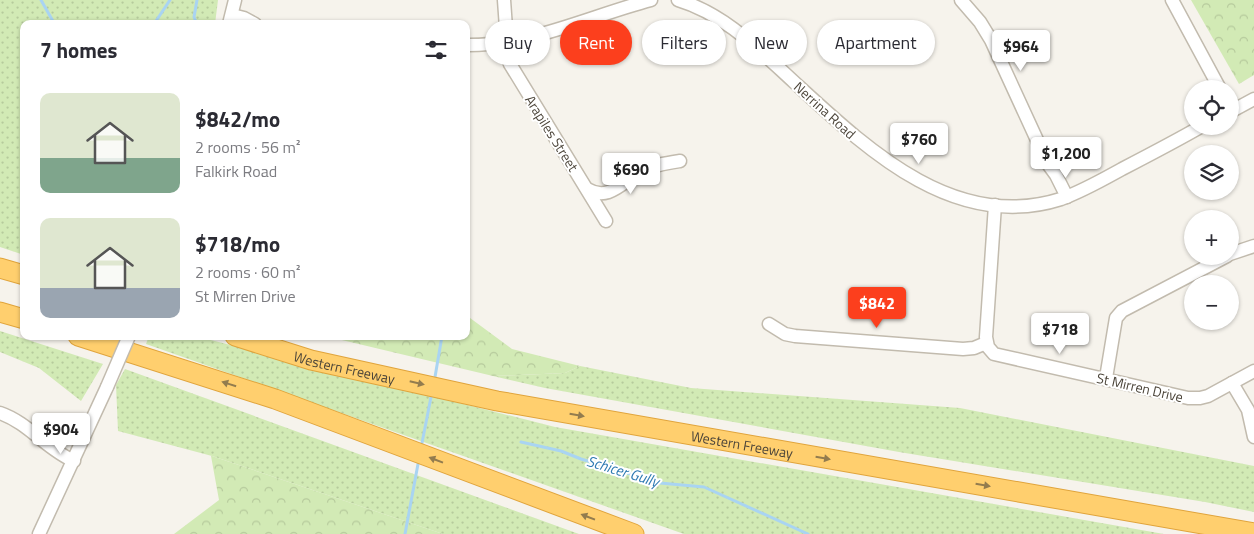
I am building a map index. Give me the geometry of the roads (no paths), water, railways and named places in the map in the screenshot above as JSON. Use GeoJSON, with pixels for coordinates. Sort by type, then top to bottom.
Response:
{"type":"FeatureCollection","features":[{"type":"Feature","properties":{"kind":"highway"},"geometry":{"type":"LineString","coordinates":[[0,268],[20,274]]}},
{"type":"Feature","properties":{"kind":"highway"},"geometry":{"type":"LineString","coordinates":[[0,312],[20,318]]}},
{"type":"Feature","properties":{"kind":"highway"},"geometry":{"type":"LineString","coordinates":[[91,340],[275,399],[634,534]]}},
{"type":"Feature","properties":{"kind":"highway","name":"Western Freeway"},"geometry":{"type":"LineString","coordinates":[[248,340],[311,360],[497,401],[1254,533]]}},
{"type":"Feature","properties":{"kind":"street"},"geometry":{"type":"LineString","coordinates":[[235,0],[230,19],[244,18],[248,20]]}},
{"type":"Feature","properties":{"kind":"street","name":"Arapiles Street"},"geometry":{"type":"LineString","coordinates":[[504,0],[505,20]]}},
{"type":"Feature","properties":{"kind":"street"},"geometry":{"type":"LineString","coordinates":[[550,31],[651,0]]}},
{"type":"Feature","properties":{"kind":"street","name":"Nerrina Road"},"geometry":{"type":"LineString","coordinates":[[678,0],[706,12],[736,30],[865,145],[890,163],[945,194],[970,201],[995,205],[1026,206],[1063,198],[1085,189],[1185,135]]}},
{"type":"Feature","properties":{"kind":"street"},"geometry":{"type":"LineString","coordinates":[[962,0],[980,22],[991,40],[1048,164],[1058,179],[1063,198]]}},
{"type":"Feature","properties":{"kind":"street"},"geometry":{"type":"LineString","coordinates":[[1172,0],[1215,80]]}},
{"type":"Feature","properties":{"kind":"street"},"geometry":{"type":"LineString","coordinates":[[470,44],[485,44]]}},
{"type":"Feature","properties":{"kind":"street","name":"Arapiles Street"},"geometry":{"type":"LineString","coordinates":[[511,65],[606,221]]}},
{"type":"Feature","properties":{"kind":"street"},"geometry":{"type":"LineString","coordinates":[[1239,106],[1254,99]]}},
{"type":"Feature","properties":{"kind":"street"},"geometry":{"type":"LineString","coordinates":[[586,189],[599,194],[606,193],[643,171],[655,166],[680,161]]}},
{"type":"Feature","properties":{"kind":"street"},"geometry":{"type":"LineString","coordinates":[[769,324],[787,335],[812,338],[963,349],[974,348],[986,343],[995,205]]}},
{"type":"Feature","properties":{"kind":"street"},"geometry":{"type":"LineString","coordinates":[[1239,251],[1254,246]]}},
{"type":"Feature","properties":{"kind":"street"},"geometry":{"type":"LineString","coordinates":[[1106,378],[1116,318],[1122,311],[1210,265]]}},
{"type":"Feature","properties":{"kind":"street"},"geometry":{"type":"LineString","coordinates":[[39,534],[74,461],[126,340]]}},
{"type":"Feature","properties":{"kind":"street","name":"St Mirren Drive"},"geometry":{"type":"LineString","coordinates":[[986,343],[991,351],[1000,356],[1106,378],[1193,399],[1208,396],[1254,371]]}},
{"type":"Feature","properties":{"kind":"street"},"geometry":{"type":"LineString","coordinates":[[1232,382],[1248,410],[1254,437]]}},
{"type":"Feature","properties":{"kind":"street"},"geometry":{"type":"LineString","coordinates":[[0,413],[17,420],[57,452],[74,461]]}},
{"type":"Feature","properties":{"kind":"waterway"},"geometry":{"type":"LineString","coordinates":[[41,0],[52,20]]}},
{"type":"Feature","properties":{"kind":"waterway"},"geometry":{"type":"LineString","coordinates":[[157,20],[170,0]]}},
{"type":"Feature","properties":{"kind":"waterway"},"geometry":{"type":"LineString","coordinates":[[195,20],[194,17],[197,0]]}},
{"type":"Feature","properties":{"kind":"waterway"},"geometry":{"type":"LineString","coordinates":[[435,377],[441,340]]}},
{"type":"Feature","properties":{"kind":"waterway","name":"Schicer Gully"},"geometry":{"type":"LineString","coordinates":[[422,443],[431,397]]}},
{"type":"Feature","properties":{"kind":"waterway","name":"Schicer Gully"},"geometry":{"type":"LineString","coordinates":[[521,442],[561,451],[660,483],[704,487],[808,534]]}},
{"type":"Feature","properties":{"kind":"waterway"},"geometry":{"type":"LineString","coordinates":[[405,534],[418,464]]}}]}
